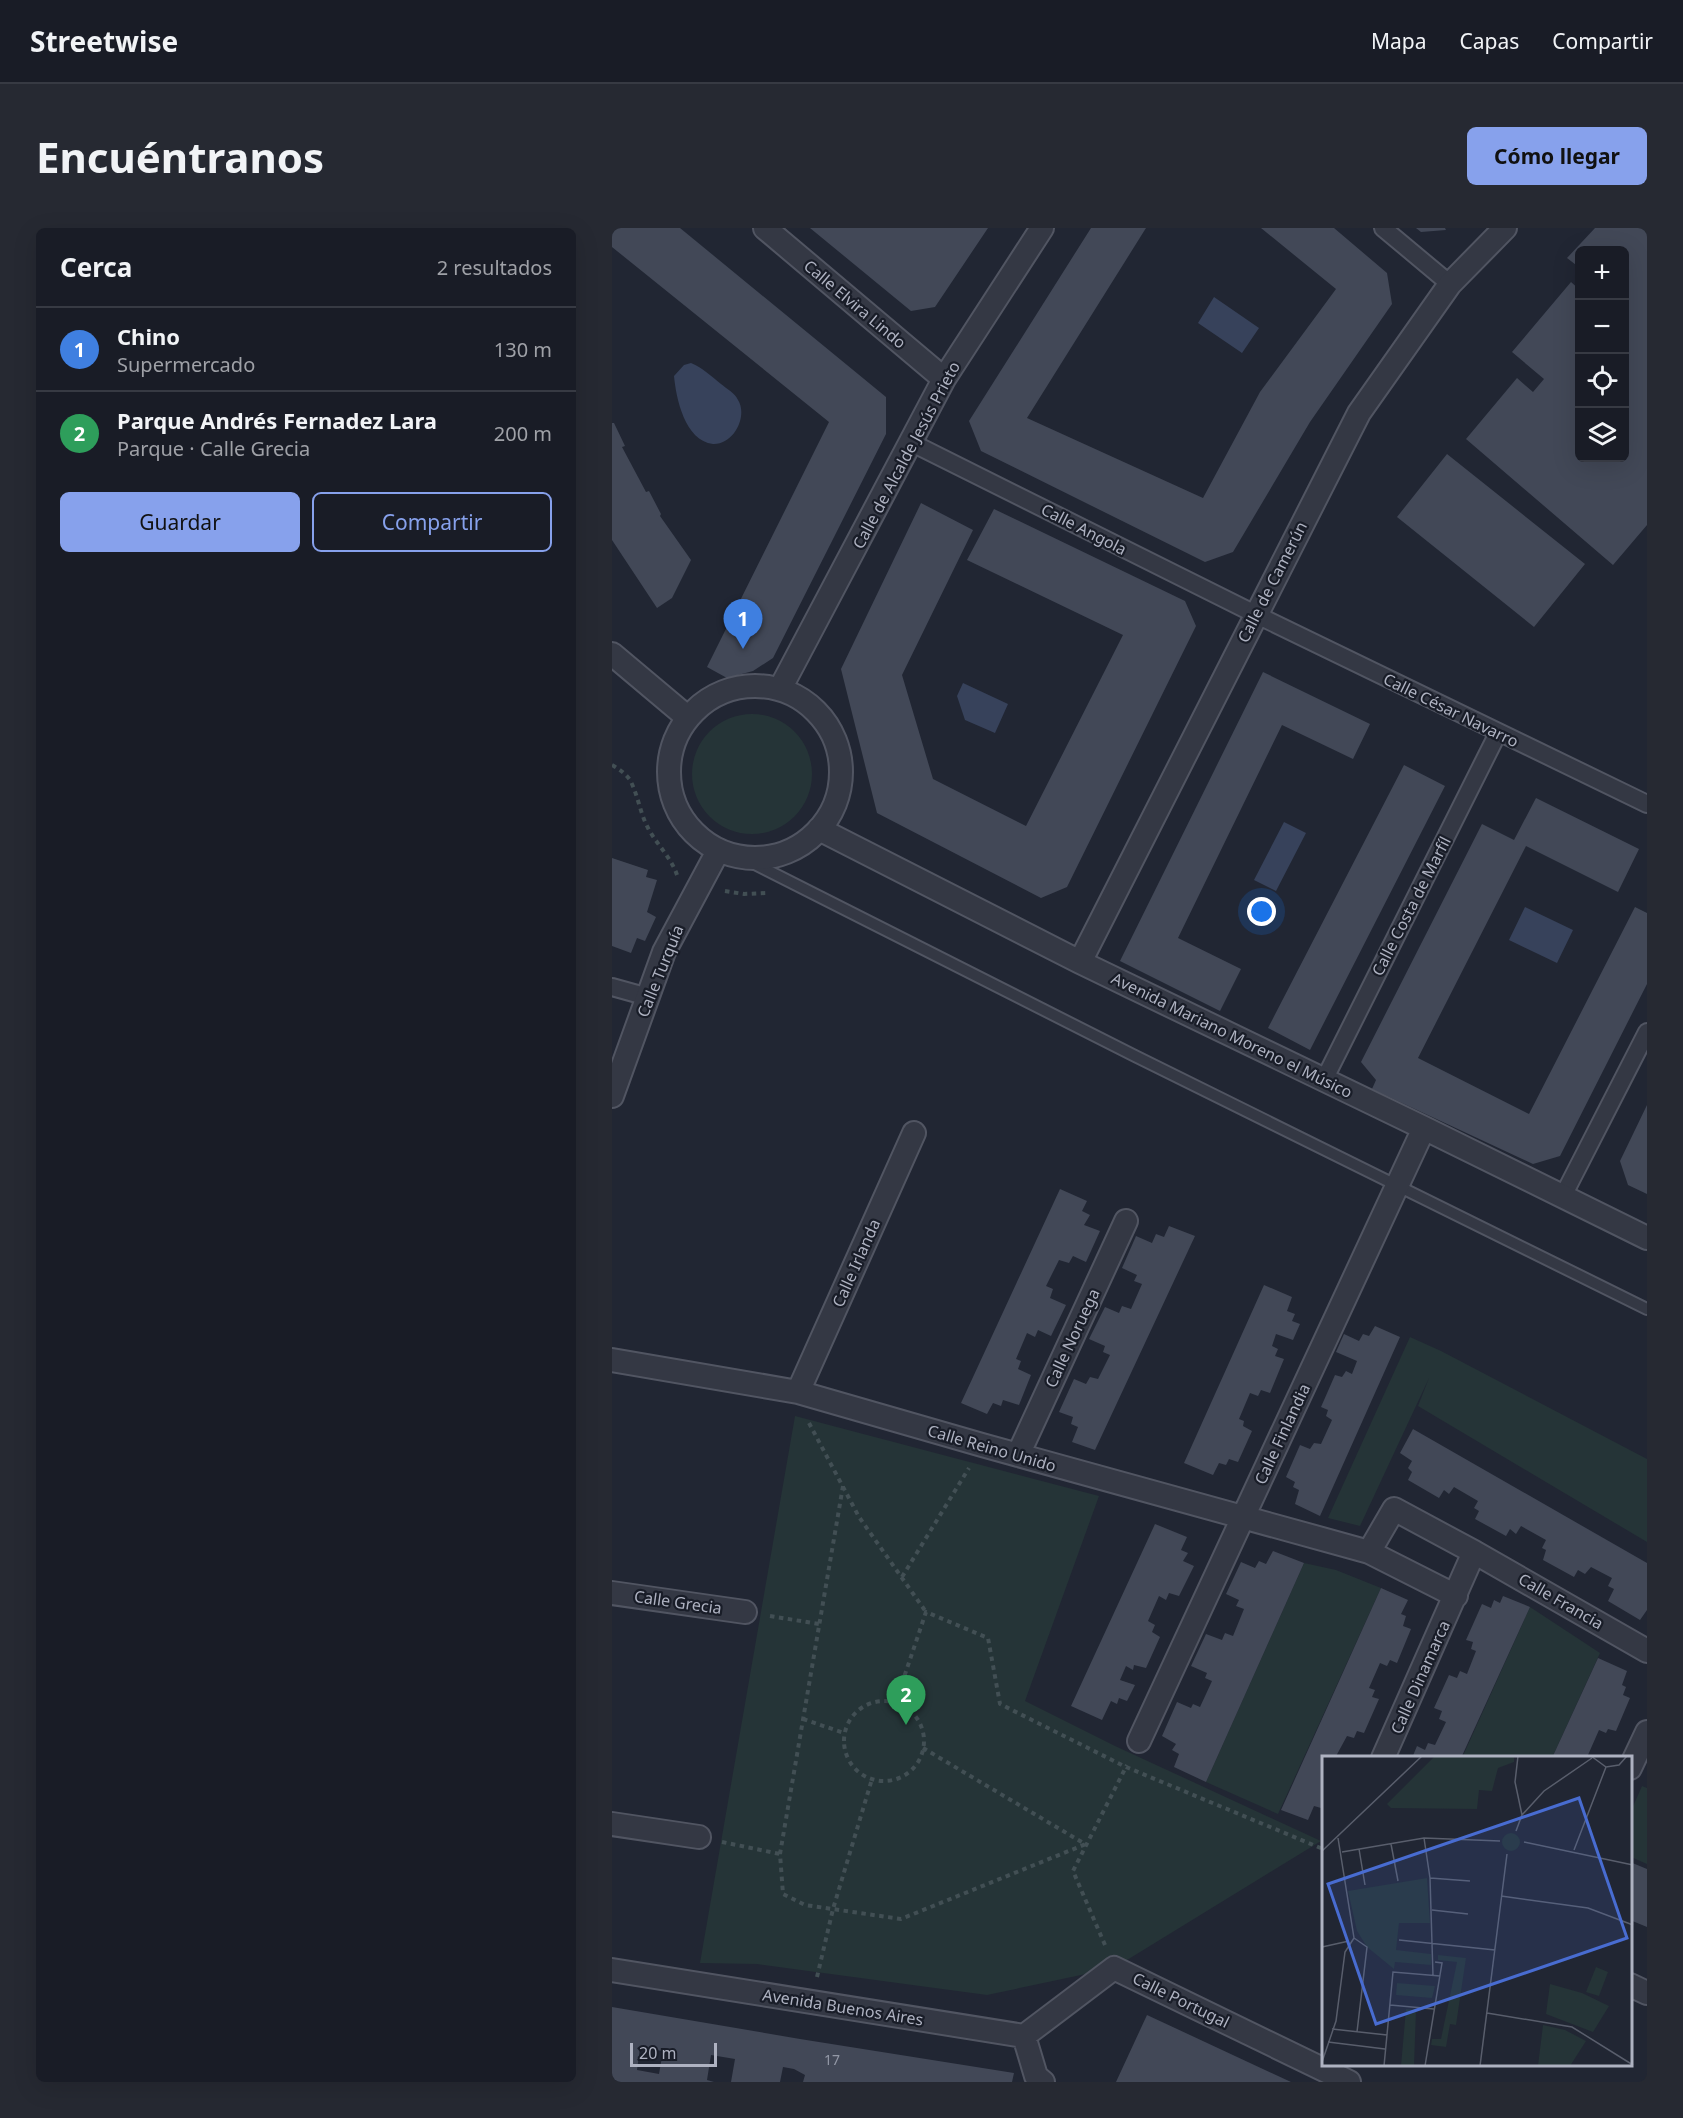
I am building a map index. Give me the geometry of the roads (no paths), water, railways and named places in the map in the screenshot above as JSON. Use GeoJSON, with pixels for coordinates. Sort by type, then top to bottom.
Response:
{"type":"FeatureCollection","features":[{"type":"Feature","properties":{"kind":"street","name":"Calle Elvira Lindo"},"geometry":{"type":"LineString","coordinates":[[765,228],[944,379]]}},
{"type":"Feature","properties":{"kind":"street","name":"Calle de Alcalde Jesús Prieto"},"geometry":{"type":"LineString","coordinates":[[780,688],[944,379],[1042,228]]}},
{"type":"Feature","properties":{"kind":"street"},"geometry":{"type":"LineString","coordinates":[[1383,228],[1450,284]]}},
{"type":"Feature","properties":{"kind":"street","name":"Calle de Camerún"},"geometry":{"type":"LineString","coordinates":[[1080,962],[1359,413],[1450,284],[1505,228]]}},
{"type":"Feature","properties":{"kind":"street","name":"Calle Angola"},"geometry":{"type":"LineString","coordinates":[[912,443],[1255,614]]}},
{"type":"Feature","properties":{"kind":"street","name":"Calle César Navarro"},"geometry":{"type":"LineString","coordinates":[[1255,614],[1647,804]]}},
{"type":"Feature","properties":{"kind":"street"},"geometry":{"type":"LineString","coordinates":[[612,654],[687,717]]}},
{"type":"Feature","properties":{"kind":"street"},"geometry":{"type":"LineString","coordinates":[[749,685],[780,688],[801,698],[822,717],[836,743],[841,776],[828,818],[805,842],[772,856],[742,858],[718,851],[696,836],[677,811],[669,782],[672,748],[687,717],[710,697],[749,685]]}},
{"type":"Feature","properties":{"kind":"street","name":"Calle Costa de Marfíl"},"geometry":{"type":"LineString","coordinates":[[1324,1080],[1498,733]]}},
{"type":"Feature","properties":{"kind":"street","name":"Avenida Mariano Moreno el Músico"},"geometry":{"type":"LineString","coordinates":[[819,829],[1080,962],[1647,1238]]}},
{"type":"Feature","properties":{"kind":"street","name":"Calle Turquía"},"geometry":{"type":"LineString","coordinates":[[612,1096],[664,952],[718,851]]}},
{"type":"Feature","properties":{"kind":"street"},"geometry":{"type":"LineString","coordinates":[[612,987],[648,997]]}},
{"type":"Feature","properties":{"kind":"street"},"geometry":{"type":"LineString","coordinates":[[1563,1196],[1647,1032]]}},
{"type":"Feature","properties":{"kind":"street","name":"Calle Finlandia"},"geometry":{"type":"LineString","coordinates":[[1139,1741],[1424,1128]]}},
{"type":"Feature","properties":{"kind":"street","name":"Calle Irlanda"},"geometry":{"type":"LineString","coordinates":[[798,1392],[914,1133]]}},
{"type":"Feature","properties":{"kind":"street","name":"Calle Noruega"},"geometry":{"type":"LineString","coordinates":[[1018,1455],[1126,1221]]}},
{"type":"Feature","properties":{"kind":"street","name":"Calle Reino Unido"},"geometry":{"type":"LineString","coordinates":[[612,1360],[798,1392],[1369,1552],[1456,1596]]}},
{"type":"Feature","properties":{"kind":"street","name":"Calle Francia"},"geometry":{"type":"LineString","coordinates":[[1369,1552],[1394,1509],[1647,1651]]}},
{"type":"Feature","properties":{"kind":"street","name":"Calle Dinamarca"},"geometry":{"type":"LineString","coordinates":[[1384,1756],[1474,1552]]}},
{"type":"Feature","properties":{"kind":"street","name":"Calle Grecia"},"geometry":{"type":"LineString","coordinates":[[612,1593],[745,1612]]}},
{"type":"Feature","properties":{"kind":"street"},"geometry":{"type":"LineString","coordinates":[[1632,1764],[1647,1732]]}},
{"type":"Feature","properties":{"kind":"street"},"geometry":{"type":"LineString","coordinates":[[612,1824],[699,1837]]}},
{"type":"Feature","properties":{"kind":"street","name":"Calle Portugal"},"geometry":{"type":"LineString","coordinates":[[1023,2036],[1114,1968],[1349,2082]]}},
{"type":"Feature","properties":{"kind":"street","name":"Avenida Buenos Aires"},"geometry":{"type":"LineString","coordinates":[[612,1970],[1023,2036]]}},
{"type":"Feature","properties":{"kind":"street"},"geometry":{"type":"LineString","coordinates":[[1632,1986],[1647,1993]]}},
{"type":"Feature","properties":{"kind":"street"},"geometry":{"type":"LineString","coordinates":[[1023,2036],[1038,2080]]}},
{"type":"Feature","properties":{"kind":"lane"},"geometry":{"type":"LineString","coordinates":[[742,858],[1398,1187],[1647,1309]]}},
{"type":"Feature","properties":{"kind":"water"},"geometry":{"type":"Polygon","coordinates":[[[1214,297],[1259,328],[1242,353],[1198,323],[1214,297]]]}},
{"type":"Feature","properties":{"kind":"water"},"geometry":{"type":"Polygon","coordinates":[[[691,363],[733,393],[741,407],[737,428],[733,435],[721,443],[713,444],[703,441],[695,435],[684,417],[674,376],[684,365],[691,363]]]}},
{"type":"Feature","properties":{"kind":"water"},"geometry":{"type":"Polygon","coordinates":[[[963,683],[1008,704],[995,733],[965,720],[957,696],[963,683]]]}},
{"type":"Feature","properties":{"kind":"water"},"geometry":{"type":"Polygon","coordinates":[[[1284,822],[1306,833],[1276,891],[1254,880],[1284,822]]]}},
{"type":"Feature","properties":{"kind":"water"},"geometry":{"type":"Polygon","coordinates":[[[1525,907],[1573,930],[1557,963],[1509,940],[1525,907]]]}},
{"type":"Feature","properties":{"kind":"place","name":"Chino"},"geometry":{"type":"Point","coordinates":[743,649]}},
{"type":"Feature","properties":{"kind":"place","name":"Parque Andrés Fernadez Lara"},"geometry":{"type":"Point","coordinates":[906,1725]}}]}
